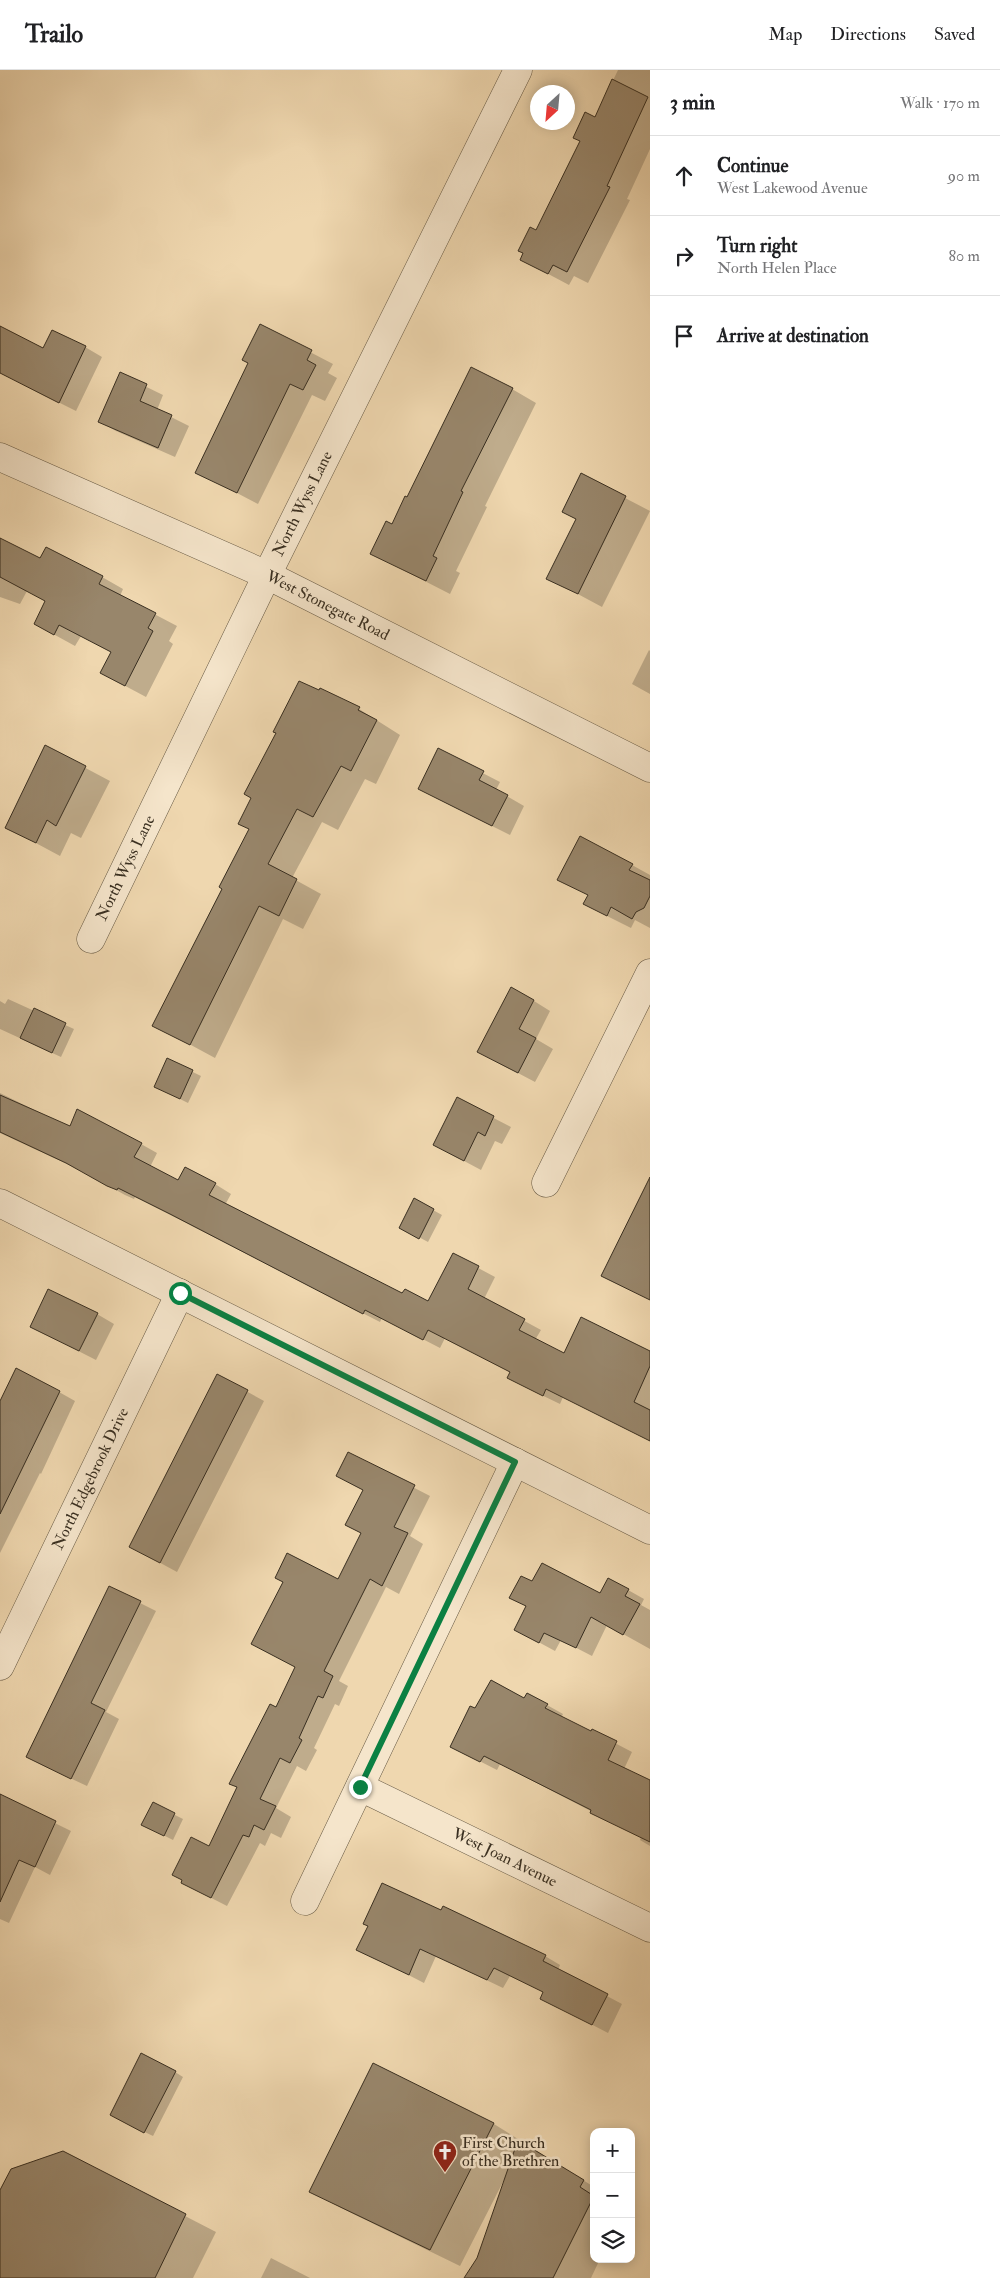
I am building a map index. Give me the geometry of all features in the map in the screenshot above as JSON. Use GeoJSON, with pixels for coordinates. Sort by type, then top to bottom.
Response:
{"type":"FeatureCollection","features":[{"type":"Feature","properties":{"kind":"street","name":"North Wyss Lane"},"geometry":{"type":"LineString","coordinates":[[91,939],[267,575],[518,70]]}},
{"type":"Feature","properties":{"kind":"street","name":"West Stonegate Road"},"geometry":{"type":"LineString","coordinates":[[0,457],[267,575],[650,768]]}},
{"type":"Feature","properties":{"kind":"street"},"geometry":{"type":"LineString","coordinates":[[546,1183],[650,973]]}},
{"type":"Feature","properties":{"kind":"street"},"geometry":{"type":"LineString","coordinates":[[0,1203],[650,1530]]}},
{"type":"Feature","properties":{"kind":"street","name":"North Edgebrook Drive"},"geometry":{"type":"LineString","coordinates":[[3,1655],[180,1293]]}},
{"type":"Feature","properties":{"kind":"street"},"geometry":{"type":"LineString","coordinates":[[305,1901],[515,1462]]}},
{"type":"Feature","properties":{"kind":"street","name":"West Joan Avenue"},"geometry":{"type":"LineString","coordinates":[[360,1787],[650,1928]]}},
{"type":"Feature","properties":{"kind":"building"},"geometry":{"type":"Polygon","coordinates":[[[612,79],[648,97],[607,186],[610,187],[567,272],[553,265],[548,274],[520,260],[523,253],[518,251],[530,227],[536,230],[580,141],[573,138],[585,112],[595,117],[612,79]]]}},
{"type":"Feature","properties":{"kind":"building"},"geometry":{"type":"Polygon","coordinates":[[[260,324],[312,350],[307,360],[316,365],[303,390],[290,384],[237,493],[195,473],[248,363],[242,360],[260,324]]]}},
{"type":"Feature","properties":{"kind":"building"},"geometry":{"type":"Polygon","coordinates":[[[0,326],[43,348],[52,330],[86,346],[59,403],[0,373],[0,326]]]}},
{"type":"Feature","properties":{"kind":"building"},"geometry":{"type":"Polygon","coordinates":[[[471,367],[513,388],[461,491],[463,492],[433,556],[437,558],[426,581],[370,554],[386,521],[392,524],[405,496],[407,497],[471,367]]]}},
{"type":"Feature","properties":{"kind":"building"},"geometry":{"type":"Polygon","coordinates":[[[120,372],[147,384],[140,401],[172,415],[158,448],[98,422],[120,372]]]}},
{"type":"Feature","properties":{"kind":"building"},"geometry":{"type":"Polygon","coordinates":[[[581,473],[626,496],[578,594],[546,579],[576,519],[562,512],[581,473]]]}},
{"type":"Feature","properties":{"kind":"building"},"geometry":{"type":"Polygon","coordinates":[[[0,538],[40,558],[46,547],[103,576],[99,584],[156,613],[148,628],[153,631],[125,686],[100,673],[111,652],[59,625],[54,635],[34,624],[45,601],[0,577],[0,538]]]}},
{"type":"Feature","properties":{"kind":"building"},"geometry":{"type":"Polygon","coordinates":[[[299,681],[319,690],[320,688],[360,707],[358,710],[377,720],[351,771],[341,766],[313,817],[297,809],[268,864],[297,879],[279,916],[259,906],[190,1045],[152,1026],[222,889],[219,887],[249,829],[238,824],[251,798],[244,794],[276,733],[273,732],[299,681]]]}},
{"type":"Feature","properties":{"kind":"building"},"geometry":{"type":"Polygon","coordinates":[[[45,745],[86,766],[56,826],[47,820],[36,843],[5,828],[45,745]]]}},
{"type":"Feature","properties":{"kind":"building"},"geometry":{"type":"Polygon","coordinates":[[[438,748],[484,771],[479,780],[508,795],[492,826],[418,789],[438,748]]]}},
{"type":"Feature","properties":{"kind":"building"},"geometry":{"type":"Polygon","coordinates":[[[580,836],[633,864],[629,870],[650,880],[650,896],[644,908],[636,912],[632,919],[611,907],[607,916],[583,904],[588,895],[557,880],[580,836]]]}},
{"type":"Feature","properties":{"kind":"building"},"geometry":{"type":"Polygon","coordinates":[[[511,987],[534,1000],[519,1029],[536,1038],[518,1073],[477,1052],[511,987]]]}},
{"type":"Feature","properties":{"kind":"building"},"geometry":{"type":"Polygon","coordinates":[[[34,1008],[66,1023],[52,1053],[20,1038],[34,1008]]]}},
{"type":"Feature","properties":{"kind":"building"},"geometry":{"type":"Polygon","coordinates":[[[167,1058],[193,1070],[180,1099],[154,1087],[167,1058]]]}},
{"type":"Feature","properties":{"kind":"building"},"geometry":{"type":"Polygon","coordinates":[[[0,1095],[70,1126],[77,1109],[142,1143],[134,1157],[178,1180],[185,1167],[216,1183],[209,1195],[402,1293],[405,1289],[428,1301],[453,1253],[479,1266],[468,1289],[525,1319],[519,1330],[564,1353],[581,1317],[650,1351],[650,1366],[634,1402],[650,1410],[650,1441],[546,1389],[543,1396],[507,1378],[510,1372],[428,1330],[423,1340],[365,1310],[363,1314],[170,1214],[118,1188],[117,1190],[107,1186],[66,1163],[0,1132],[0,1095]]]}},
{"type":"Feature","properties":{"kind":"building"},"geometry":{"type":"Polygon","coordinates":[[[457,1097],[494,1116],[485,1136],[478,1132],[464,1161],[433,1145],[457,1097]]]}},
{"type":"Feature","properties":{"kind":"building"},"geometry":{"type":"Polygon","coordinates":[[[650,1177],[650,1300],[601,1276],[650,1177]]]}},
{"type":"Feature","properties":{"kind":"building"},"geometry":{"type":"Polygon","coordinates":[[[414,1198],[434,1209],[419,1239],[399,1228],[414,1198]]]}},
{"type":"Feature","properties":{"kind":"building"},"geometry":{"type":"Polygon","coordinates":[[[48,1289],[98,1313],[79,1351],[30,1327],[48,1289]]]}},
{"type":"Feature","properties":{"kind":"building"},"geometry":{"type":"Polygon","coordinates":[[[16,1368],[60,1391],[0,1514],[0,1401],[16,1368]]]}},
{"type":"Feature","properties":{"kind":"building"},"geometry":{"type":"Polygon","coordinates":[[[217,1374],[248,1390],[160,1563],[129,1547],[217,1374]]]}},
{"type":"Feature","properties":{"kind":"building"},"geometry":{"type":"Polygon","coordinates":[[[348,1452],[415,1485],[394,1527],[408,1533],[382,1586],[370,1579],[324,1671],[333,1676],[323,1698],[318,1696],[299,1738],[302,1740],[290,1763],[280,1758],[260,1799],[276,1806],[264,1830],[254,1825],[249,1837],[243,1835],[211,1898],[181,1883],[182,1880],[172,1875],[191,1837],[209,1846],[237,1787],[229,1784],[270,1704],[276,1707],[295,1667],[251,1644],[283,1582],[275,1578],[287,1553],[338,1579],[361,1533],[345,1525],[363,1490],[336,1476],[348,1452]]]}},
{"type":"Feature","properties":{"kind":"building"},"geometry":{"type":"Polygon","coordinates":[[[542,1563],[600,1593],[608,1578],[629,1589],[625,1596],[640,1604],[623,1635],[591,1617],[576,1648],[544,1633],[539,1643],[514,1630],[526,1606],[509,1598],[521,1576],[532,1581],[542,1563]]]}},
{"type":"Feature","properties":{"kind":"building"},"geometry":{"type":"Polygon","coordinates":[[[109,1586],[141,1601],[91,1703],[105,1710],[71,1779],[26,1757],[109,1586]]]}},
{"type":"Feature","properties":{"kind":"building"},"geometry":{"type":"Polygon","coordinates":[[[491,1680],[524,1698],[527,1693],[548,1704],[545,1708],[591,1731],[592,1729],[617,1741],[608,1760],[650,1780],[650,1842],[590,1813],[591,1810],[484,1756],[480,1762],[450,1747],[470,1706],[475,1708],[491,1680]]]}},
{"type":"Feature","properties":{"kind":"building"},"geometry":{"type":"Polygon","coordinates":[[[0,1794],[56,1821],[35,1867],[19,1860],[0,1902],[0,1794]]]}},
{"type":"Feature","properties":{"kind":"building"},"geometry":{"type":"Polygon","coordinates":[[[153,1802],[175,1813],[164,1836],[141,1825],[153,1802]]]}},
{"type":"Feature","properties":{"kind":"building"},"geometry":{"type":"Polygon","coordinates":[[[382,1883],[441,1910],[443,1906],[546,1955],[543,1961],[608,1994],[592,2025],[540,1999],[543,1992],[494,1968],[487,1980],[420,1949],[409,1975],[356,1950],[368,1926],[363,1924],[382,1883]]]}},
{"type":"Feature","properties":{"kind":"building"},"geometry":{"type":"Polygon","coordinates":[[[141,2053],[176,2071],[144,2133],[110,2115],[141,2053]]]}},
{"type":"Feature","properties":{"kind":"building","name":"First Church of the Brethren"},"geometry":{"type":"Polygon","coordinates":[[[373,2063],[494,2123],[430,2250],[309,2192],[373,2063]]]}},
{"type":"Feature","properties":{"kind":"building"},"geometry":{"type":"Polygon","coordinates":[[[518,2140],[584,2180],[580,2187],[590,2193],[590,2204],[553,2278],[464,2278],[477,2258],[518,2140]]]}},
{"type":"Feature","properties":{"kind":"building"},"geometry":{"type":"Polygon","coordinates":[[[63,2151],[186,2214],[155,2278],[0,2278],[0,2190],[11,2169],[63,2151]]]}},
{"type":"Feature","properties":{"kind":"place","name":"First Church of the Brethren"},"geometry":{"type":"Point","coordinates":[445,2173]}},
{"type":"Feature","properties":{"kind":"route"},"geometry":{"type":"LineString","coordinates":[[180,1293],[515,1462],[360,1787]]}}]}
